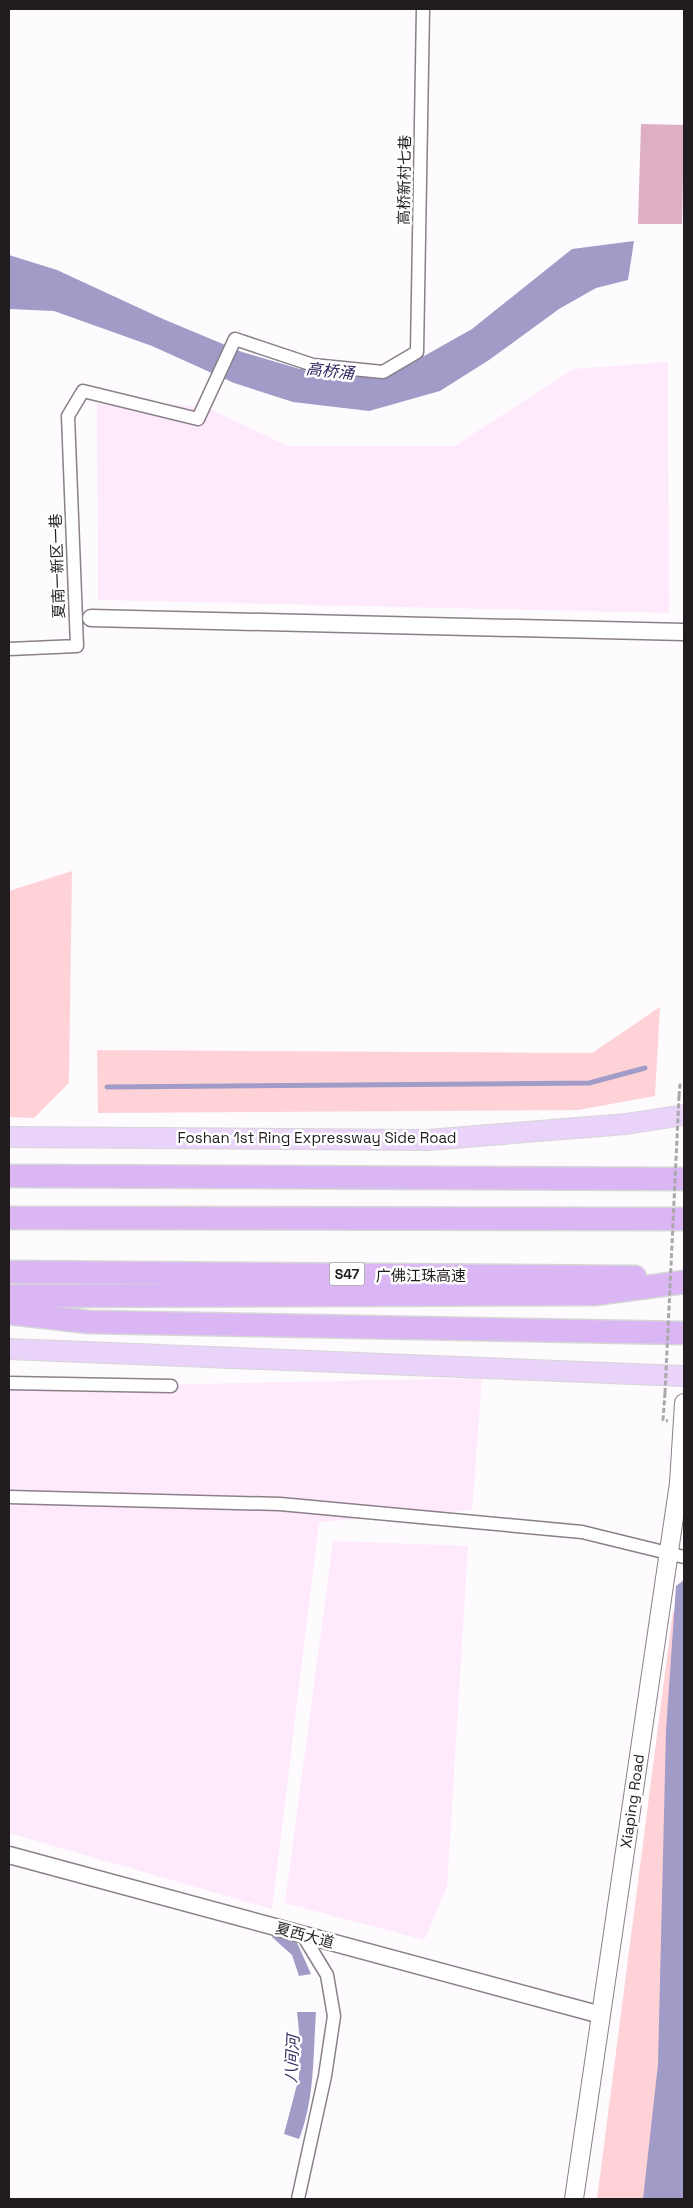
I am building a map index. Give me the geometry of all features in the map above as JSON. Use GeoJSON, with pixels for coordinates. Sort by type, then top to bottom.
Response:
{"type":"FeatureCollection","features":[{"type":"Feature","properties":{"kind":"highway"},"geometry":{"type":"LineString","coordinates":[[541,1180],[684,1166]]}},
{"type":"Feature","properties":{"kind":"highway"},"geometry":{"type":"LineString","coordinates":[[9,1176],[541,1180],[684,1179]]}},
{"type":"Feature","properties":{"kind":"highway"},"geometry":{"type":"LineString","coordinates":[[9,1218],[684,1219]]}},
{"type":"Feature","properties":{"kind":"highway","name":"广佛江珠高速"},"geometry":{"type":"LineString","coordinates":[[9,1272],[684,1277]]}},
{"type":"Feature","properties":{"kind":"highway"},"geometry":{"type":"LineString","coordinates":[[9,1296],[594,1294],[684,1282]]}},
{"type":"Feature","properties":{"kind":"highway"},"geometry":{"type":"LineString","coordinates":[[9,1313],[88,1322],[684,1333]]}},
{"type":"Feature","properties":{"kind":"main road","name":"Foshan 1st Ring Expressway Side Road"},"geometry":{"type":"LineString","coordinates":[[9,1137],[428,1140],[626,1124],[684,1115]]}},
{"type":"Feature","properties":{"kind":"main road"},"geometry":{"type":"LineString","coordinates":[[9,1348],[683,1380]]}},
{"type":"Feature","properties":{"kind":"main road","name":"Xiaping Road"},"geometry":{"type":"LineString","coordinates":[[574,2199],[601,2015],[676,1555],[684,1403]]}},
{"type":"Feature","properties":{"kind":"street","name":"高桥新村七巷"},"geometry":{"type":"LineString","coordinates":[[68,416],[83,391],[198,419],[235,339],[313,365],[383,372],[418,352],[422,9]]}},
{"type":"Feature","properties":{"kind":"street","name":"夏南一新区一巷"},"geometry":{"type":"LineString","coordinates":[[9,649],[76,646],[68,416]]}},
{"type":"Feature","properties":{"kind":"street"},"geometry":{"type":"LineString","coordinates":[[91,618],[684,632]]}},
{"type":"Feature","properties":{"kind":"street"},"geometry":{"type":"LineString","coordinates":[[9,1383],[171,1386]]}},
{"type":"Feature","properties":{"kind":"street"},"geometry":{"type":"LineString","coordinates":[[9,1497],[280,1504],[582,1532],[676,1555]]}},
{"type":"Feature","properties":{"kind":"street","name":"夏西大道"},"geometry":{"type":"LineString","coordinates":[[9,1855],[601,2015]]}},
{"type":"Feature","properties":{"kind":"street"},"geometry":{"type":"LineString","coordinates":[[298,2199],[325,2076],[334,2016],[327,1975],[302,1934]]}},
{"type":"Feature","properties":{"kind":"path"},"geometry":{"type":"LineString","coordinates":[[664,1393],[679,1096],[680,1085],[684,1084]]}},
{"type":"Feature","properties":{"kind":"shaded area"},"geometry":{"type":"Polygon","coordinates":[[[668,362],[669,613],[98,600],[97,404],[204,406],[287,446],[455,446],[573,369],[668,362]]]}},
{"type":"Feature","properties":{"kind":"shaded area"},"geometry":{"type":"Polygon","coordinates":[[[72,871],[69,1083],[34,1118],[9,1117],[9,891],[72,871]]]}},
{"type":"Feature","properties":{"kind":"shaded area"},"geometry":{"type":"Polygon","coordinates":[[[660,1007],[655,1096],[578,1110],[98,1113],[97,1050],[592,1053],[660,1007]]]}},
{"type":"Feature","properties":{"kind":"shaded area"},"geometry":{"type":"Polygon","coordinates":[[[482,1378],[472,1510],[319,1522],[272,1909],[9,1833],[9,1388],[482,1378]]]}},
{"type":"Feature","properties":{"kind":"shaded area"},"geometry":{"type":"Polygon","coordinates":[[[333,1541],[468,1546],[447,1887],[424,1940],[285,1903],[333,1541]]]}},
{"type":"Feature","properties":{"kind":"shaded area"},"geometry":{"type":"Polygon","coordinates":[[[673,1611],[684,1611],[684,2199],[597,2199],[673,1611]]]}},
{"type":"Feature","properties":{"kind":"water","name":"高桥涌"},"geometry":{"type":"Polygon","coordinates":[[[634,241],[628,280],[596,288],[559,309],[489,360],[440,391],[369,411],[293,402],[234,383],[152,346],[54,311],[9,309],[9,255],[57,270],[163,319],[242,352],[300,369],[358,372],[417,360],[472,329],[572,249],[634,241]]]}},
{"type":"Feature","properties":{"kind":"water"},"geometry":{"type":"Polygon","coordinates":[[[684,1580],[684,2199],[643,2199],[658,2064],[666,1730],[676,1586],[684,1580]]]}},
{"type":"Feature","properties":{"kind":"water"},"geometry":{"type":"Polygon","coordinates":[[[276,1930],[295,1938],[311,1974],[299,1976],[292,1955],[272,1937],[276,1930]]]}},
{"type":"Feature","properties":{"kind":"water"},"geometry":{"type":"Polygon","coordinates":[[[297,2012],[316,2012],[311,2092],[299,2139],[284,2134],[299,2077],[300,2040],[297,2012]]]}},
{"type":"Feature","properties":{"kind":"building"},"geometry":{"type":"Polygon","coordinates":[[[641,124],[684,125],[682,224],[638,224],[641,124]]]}},
{"type":"Feature","properties":{"kind":"waterway"},"geometry":{"type":"LineString","coordinates":[[107,1087],[589,1083],[645,1068]]}},
{"type":"Feature","properties":{"kind":"water label","name":"八间河"},"geometry":{"type":"Point","coordinates":[292,2059]}}]}
